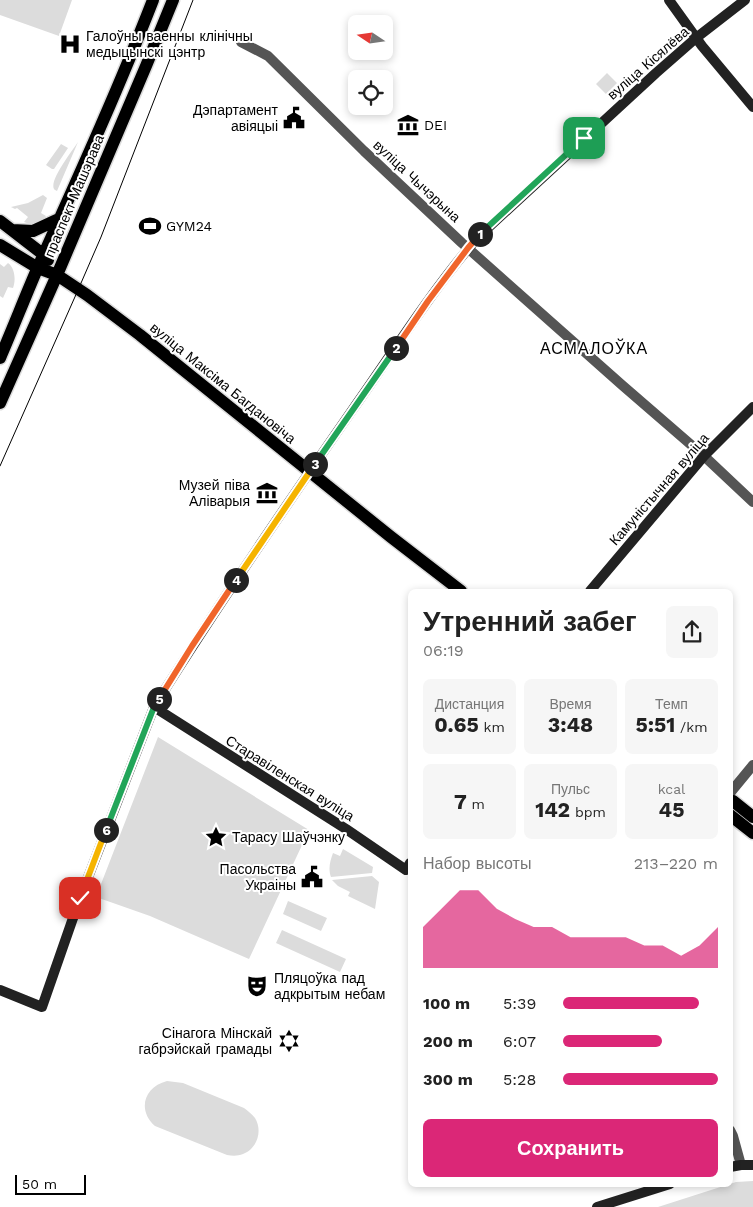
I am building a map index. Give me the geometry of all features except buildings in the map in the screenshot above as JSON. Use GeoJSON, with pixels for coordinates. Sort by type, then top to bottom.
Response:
{"type":"FeatureCollection","features":[{"type":"Feature","properties":{"kind":"main road","name":"праспект Машэрава"},"geometry":{"type":"LineString","coordinates":[[0,358],[153,0]]}},
{"type":"Feature","properties":{"kind":"main road","name":"праспект Машэрава"},"geometry":{"type":"LineString","coordinates":[[0,403],[57,275],[173,0]]}},
{"type":"Feature","properties":{"kind":"main road"},"geometry":{"type":"LineString","coordinates":[[133,50],[140,47],[145,50],[147,57],[146,66]]}},
{"type":"Feature","properties":{"kind":"main road"},"geometry":{"type":"LineString","coordinates":[[12,230],[33,231],[61,218]]}},
{"type":"Feature","properties":{"kind":"main road","name":"вуліца Максіма Багдановіча"},"geometry":{"type":"LineString","coordinates":[[0,220],[44,255],[57,275]]}},
{"type":"Feature","properties":{"kind":"main road","name":"вуліца Максіма Багдановіча"},"geometry":{"type":"LineString","coordinates":[[0,244],[38,268],[57,275],[87,295],[458,589]]}},
{"type":"Feature","properties":{"kind":"main road"},"geometry":{"type":"LineString","coordinates":[[733,801],[753,817]]}},
{"type":"Feature","properties":{"kind":"main road"},"geometry":{"type":"LineString","coordinates":[[733,817],[753,833]]}},
{"type":"Feature","properties":{"kind":"street"},"geometry":{"type":"LineString","coordinates":[[669,0],[696,38],[753,107]]}},
{"type":"Feature","properties":{"kind":"street","name":"вуліца Кісялёва"},"geometry":{"type":"LineString","coordinates":[[0,990],[42,1007],[80,898],[154,707],[192,646],[428,301],[478,237],[656,73],[696,38],[745,0]]}},
{"type":"Feature","properties":{"kind":"street","name":"вуліца Чычэрына"},"geometry":{"type":"LineString","coordinates":[[240,42],[268,56],[468,248],[622,386],[704,456],[753,502]]}},
{"type":"Feature","properties":{"kind":"street","name":"Камуністычная вуліца"},"geometry":{"type":"LineString","coordinates":[[592,589],[704,456],[753,407]]}},
{"type":"Feature","properties":{"kind":"street","name":"Старавіленская вуліца"},"geometry":{"type":"LineString","coordinates":[[154,707],[408,867]]}},
{"type":"Feature","properties":{"kind":"street"},"geometry":{"type":"LineString","coordinates":[[733,789],[753,766]]}},
{"type":"Feature","properties":{"kind":"street"},"geometry":{"type":"LineString","coordinates":[[733,1136],[741,1165]]}},
{"type":"Feature","properties":{"kind":"street"},"geometry":{"type":"LineString","coordinates":[[733,1166],[753,1165]]}},
{"type":"Feature","properties":{"kind":"street"},"geometry":{"type":"LineString","coordinates":[[597,1207],[660,1187]]}},
{"type":"Feature","properties":{"kind":"shaded area"},"geometry":{"type":"Polygon","coordinates":[[[0,0],[72,0],[59,36],[0,15],[0,0]]]}},
{"type":"Feature","properties":{"kind":"shaded area"},"geometry":{"type":"Polygon","coordinates":[[[607,73],[617,83],[606,94],[596,84],[607,73]]]}},
{"type":"Feature","properties":{"kind":"shaded area"},"geometry":{"type":"Polygon","coordinates":[[[78,142],[57,191],[53,185],[55,179],[78,142]]]}},
{"type":"Feature","properties":{"kind":"shaded area"},"geometry":{"type":"Polygon","coordinates":[[[61,144],[68,148],[54,169],[52,169],[46,165],[61,144]]]}},
{"type":"Feature","properties":{"kind":"shaded area"},"geometry":{"type":"Polygon","coordinates":[[[43,195],[47,198],[41,213],[46,216],[39,222],[30,224],[24,222],[28,217],[17,208],[11,207],[28,203],[43,195]]]}},
{"type":"Feature","properties":{"kind":"shaded area"},"geometry":{"type":"Polygon","coordinates":[[[8,263],[14,274],[13,288],[8,287],[3,298],[0,296],[0,264],[4,267],[8,263]]]}},
{"type":"Feature","properties":{"kind":"shaded area"},"geometry":{"type":"Polygon","coordinates":[[[158,737],[309,830],[249,959],[150,916],[96,897],[158,737]]]}},
{"type":"Feature","properties":{"kind":"shaded area"},"geometry":{"type":"Polygon","coordinates":[[[343,849],[373,867],[372,873],[331,877],[330,865],[333,853],[340,856],[343,849]]]}},
{"type":"Feature","properties":{"kind":"shaded area"},"geometry":{"type":"Polygon","coordinates":[[[372,876],[379,882],[375,909],[348,896],[350,892],[338,886],[332,880],[372,876]]]}},
{"type":"Feature","properties":{"kind":"shaded area"},"geometry":{"type":"Polygon","coordinates":[[[288,901],[327,918],[321,931],[283,914],[288,901]]]}},
{"type":"Feature","properties":{"kind":"shaded area"},"geometry":{"type":"Polygon","coordinates":[[[282,930],[346,959],[340,972],[276,943],[282,930]]]}},
{"type":"Feature","properties":{"kind":"shaded area"},"geometry":{"type":"Polygon","coordinates":[[[167,1081],[183,1083],[247,1110],[255,1118],[258,1128],[257,1139],[252,1148],[241,1155],[227,1155],[155,1126],[149,1120],[146,1113],[146,1100],[153,1088],[167,1081]]]}},
{"type":"Feature","properties":{"kind":"shaded area"},"geometry":{"type":"Polygon","coordinates":[[[753,1181],[753,1207],[658,1207],[720,1187],[733,1187],[733,1183],[753,1181]]]}},
{"type":"Feature","properties":{"kind":"tram line"},"geometry":{"type":"LineString","coordinates":[[0,466],[101,237],[193,0]]}},
{"type":"Feature","properties":{"kind":"place","name":"Галоўны ваенны клінічны медыцынскі цэнтр"},"geometry":{"type":"Point","coordinates":[70,44]}},
{"type":"Feature","properties":{"kind":"place","name":"Дэпартамент авіяцыі"},"geometry":{"type":"Point","coordinates":[294,118]}},
{"type":"Feature","properties":{"kind":"place","name":"DEI"},"geometry":{"type":"Point","coordinates":[408,125]}},
{"type":"Feature","properties":{"kind":"place","name":"GYM24"},"geometry":{"type":"Point","coordinates":[150,226]}},
{"type":"Feature","properties":{"kind":"place","name":"Музей піва Аліварыя"},"geometry":{"type":"Point","coordinates":[267,493]}},
{"type":"Feature","properties":{"kind":"place","name":"Тарасу Шаўчэнку"},"geometry":{"type":"Point","coordinates":[216,837]}},
{"type":"Feature","properties":{"kind":"place","name":"Пасольства Украіны"},"geometry":{"type":"Point","coordinates":[312,877]}},
{"type":"Feature","properties":{"kind":"place","name":"Пляцоўка пад адкрытым небам"},"geometry":{"type":"Point","coordinates":[257,986]}},
{"type":"Feature","properties":{"kind":"place","name":"Сінагога Мінскай габрэйскай грамады"},"geometry":{"type":"Point","coordinates":[289,1041]}},
{"type":"Feature","properties":{"kind":"district","name":"АСМАЛОЎКА"},"geometry":{"type":"Point","coordinates":[594,348]}},
{"type":"Feature","properties":{"kind":"route"},"geometry":{"type":"LineString","coordinates":[[80,898],[154,707],[192,646],[300,485],[428,301],[468,248],[584,138]]}}]}
